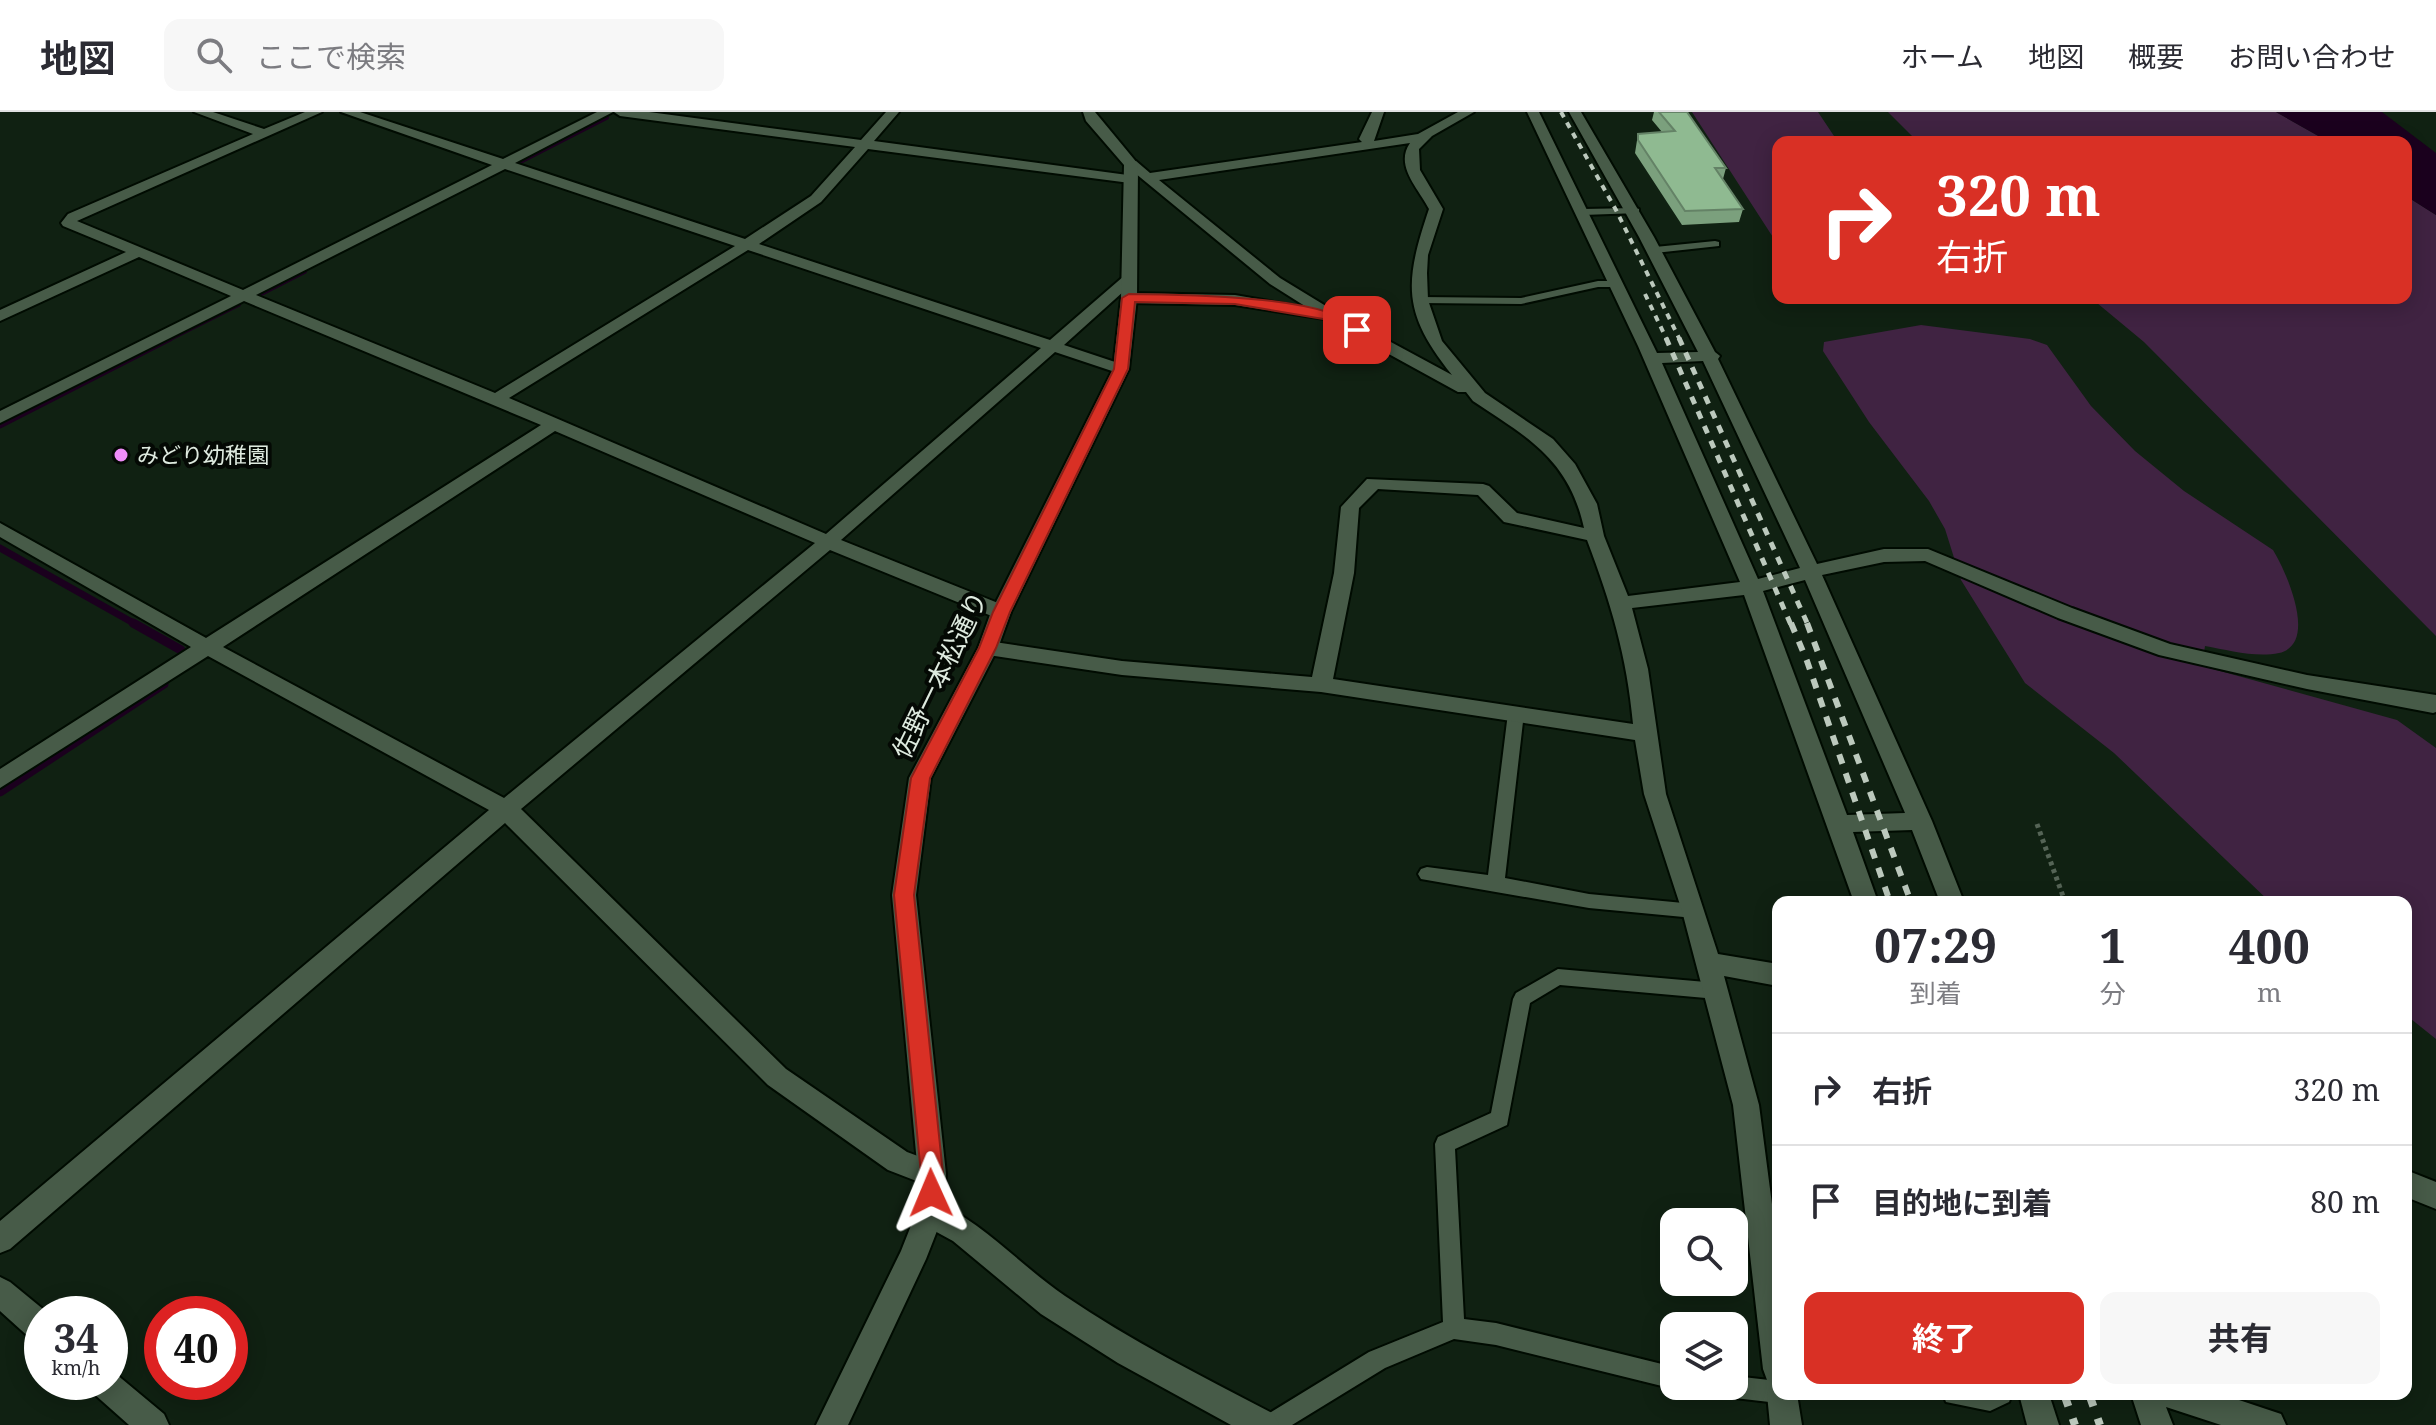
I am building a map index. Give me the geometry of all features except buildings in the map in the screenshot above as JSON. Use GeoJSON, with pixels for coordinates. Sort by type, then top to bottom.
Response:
{"type":"FeatureCollection","features":[{"type":"Feature","properties":{"kind":"street"},"geometry":{"type":"LineString","coordinates":[[200,112],[265,134]]}},
{"type":"Feature","properties":{"kind":"street"},"geometry":{"type":"LineString","coordinates":[[316,112],[73,217],[68,223],[1001,612]]}},
{"type":"Feature","properties":{"kind":"street"},"geometry":{"type":"LineString","coordinates":[[347,112],[1121,369]]}},
{"type":"Feature","properties":{"kind":"street"},"geometry":{"type":"LineString","coordinates":[[0,418],[607,112]]}},
{"type":"Feature","properties":{"kind":"street"},"geometry":{"type":"LineString","coordinates":[[620,112],[862,144],[1137,173],[1420,138],[1468,112]]}},
{"type":"Feature","properties":{"kind":"street"},"geometry":{"type":"LineString","coordinates":[[496,399],[747,245],[816,199],[893,112]]}},
{"type":"Feature","properties":{"kind":"street"},"geometry":{"type":"LineString","coordinates":[[1369,143],[1366,139],[1378,112]]}},
{"type":"Feature","properties":{"kind":"street"},"geometry":{"type":"LineString","coordinates":[[1533,112],[1654,358],[1751,587],[1864,896]]}},
{"type":"Feature","properties":{"kind":"street"},"geometry":{"type":"LineString","coordinates":[[1575,112],[1635,211],[1712,356],[1921,821],[1950,896]]}},
{"type":"Feature","properties":{"kind":"street"},"geometry":{"type":"LineString","coordinates":[[1094,114],[1137,173],[1248,261],[1333,317],[1479,397],[1547,443],[1569,468],[1588,504],[1595,536],[1621,603],[1638,669],[1655,794],[1694,911],[1746,1105],[1772,1319]]}},
{"type":"Feature","properties":{"kind":"street"},"geometry":{"type":"LineString","coordinates":[[1420,138],[1410,159],[1436,209],[1421,255],[1420,300],[1434,342],[1479,397]]}},
{"type":"Feature","properties":{"kind":"street","name":"佐野一本松通り"},"geometry":{"type":"LineString","coordinates":[[832,1425],[891,1307],[930,1213],[932,1174],[904,895],[920,778],[988,648],[1001,612],[1121,369],[1137,173]]}},
{"type":"Feature","properties":{"kind":"street"},"geometry":{"type":"LineString","coordinates":[[0,316],[136,253]]}},
{"type":"Feature","properties":{"kind":"street"},"geometry":{"type":"LineString","coordinates":[[0,1239],[506,809],[828,542],[1051,348],[1129,288],[1235,300],[1333,317]]}},
{"type":"Feature","properties":{"kind":"street"},"geometry":{"type":"LineString","coordinates":[[1654,358],[1712,356]]}},
{"type":"Feature","properties":{"kind":"street"},"geometry":{"type":"LineString","coordinates":[[0,780],[552,425]]}},
{"type":"Feature","properties":{"kind":"street"},"geometry":{"type":"LineString","coordinates":[[1321,685],[1344,573],[1350,507],[1373,483],[1483,490],[1511,518],[1595,536]]}},
{"type":"Feature","properties":{"kind":"street"},"geometry":{"type":"LineString","coordinates":[[0,529],[205,646],[506,809],[777,1077],[898,1161],[932,1174]]}},
{"type":"Feature","properties":{"kind":"street"},"geometry":{"type":"LineString","coordinates":[[1621,603],[1751,587],[1810,570],[1910,553],[1928,555],[2065,613],[2166,650],[2307,682],[2433,705],[2436,703]]}},
{"type":"Feature","properties":{"kind":"street"},"geometry":{"type":"LineString","coordinates":[[988,648],[1122,668],[1321,685],[1645,734]]}},
{"type":"Feature","properties":{"kind":"street"},"geometry":{"type":"LineString","coordinates":[[1838,824],[1921,821]]}},
{"type":"Feature","properties":{"kind":"street"},"geometry":{"type":"LineString","coordinates":[[1709,963],[1772,974]]}},
{"type":"Feature","properties":{"kind":"street"},"geometry":{"type":"LineString","coordinates":[[2412,1186],[2436,1196]]}},
{"type":"Feature","properties":{"kind":"street"},"geometry":{"type":"LineString","coordinates":[[930,1213],[953,1223],[1038,1294],[1084,1326],[1263,1425]]}},
{"type":"Feature","properties":{"kind":"street"},"geometry":{"type":"LineString","coordinates":[[0,1292],[24,1313]]}},
{"type":"Feature","properties":{"kind":"street"},"geometry":{"type":"LineString","coordinates":[[125,1400],[153,1425]]}},
{"type":"Feature","properties":{"kind":"street"},"geometry":{"type":"LineString","coordinates":[[1781,1400],[1786,1425]]}},
{"type":"Feature","properties":{"kind":"street"},"geometry":{"type":"LineString","coordinates":[[2036,1400],[2043,1425]]}},
{"type":"Feature","properties":{"kind":"street"},"geometry":{"type":"LineString","coordinates":[[2148,1400],[2157,1425]]}},
{"type":"Feature","properties":{"kind":"street"},"geometry":{"type":"LineString","coordinates":[[2191,1400],[2270,1425]]}},
{"type":"Feature","properties":{"kind":"lane"},"geometry":{"type":"LineString","coordinates":[[1583,212],[1635,211]]}},
{"type":"Feature","properties":{"kind":"lane"},"geometry":{"type":"LineString","coordinates":[[1655,250],[1715,244]]}},
{"type":"Feature","properties":{"kind":"lane"},"geometry":{"type":"LineString","coordinates":[[1420,300],[1521,301],[1598,284],[1615,284]]}},
{"type":"Feature","properties":{"kind":"lane"},"geometry":{"type":"LineString","coordinates":[[1496,883],[1516,713]]}},
{"type":"Feature","properties":{"kind":"lane"},"geometry":{"type":"LineString","coordinates":[[1427,874],[1496,883],[1589,901],[1694,911]]}},
{"type":"Feature","properties":{"kind":"lane"},"geometry":{"type":"LineString","coordinates":[[1454,1328],[1445,1144],[1500,1119],[1522,999],[1558,977],[1717,991]]}},
{"type":"Feature","properties":{"kind":"lane"},"geometry":{"type":"LineString","coordinates":[[1271,1425],[1377,1360],[1454,1328],[1496,1334],[1660,1375]]}},
{"type":"Feature","properties":{"kind":"lane"},"geometry":{"type":"LineString","coordinates":[[1748,1389],[1772,1392]]}},
{"type":"Feature","properties":{"kind":"path"},"geometry":{"type":"LineString","coordinates":[[2037,824],[2063,896]]}},
{"type":"Feature","properties":{"kind":"shaded area"},"geometry":{"type":"Polygon","coordinates":[[[1692,112],[1818,112],[1834,136],[1772,136],[1772,236],[1692,112]]]}},
{"type":"Feature","properties":{"kind":"shaded area"},"geometry":{"type":"Polygon","coordinates":[[[1888,112],[2276,112],[2318,136],[1912,136],[1888,112]]]}},
{"type":"Feature","properties":{"kind":"shaded area"},"geometry":{"type":"Polygon","coordinates":[[[2276,112],[2382,112],[2436,153],[2436,215],[2412,200],[2412,136],[2318,136],[2276,112]]]}},
{"type":"Feature","properties":{"kind":"shaded area"},"geometry":{"type":"Polygon","coordinates":[[[2412,200],[2436,215],[2436,636],[2144,342],[2098,304],[2412,304],[2412,200]]]}},
{"type":"Feature","properties":{"kind":"shaded area"},"geometry":{"type":"Polygon","coordinates":[[[1921,325],[2030,339],[2047,345],[2091,406],[2135,451],[2184,491],[2273,550],[2296,606],[2297,636],[2291,647],[2279,653],[2261,655],[2205,646],[2202,666],[2397,720],[2436,748],[2436,1039],[2412,1020],[2412,896],[2264,896],[2114,753],[2025,683],[1961,580],[1945,529],[1929,501],[1869,422],[1823,351],[1824,342],[1921,325]]]}},
{"type":"Feature","properties":{"kind":"waterway"},"geometry":{"type":"LineString","coordinates":[[520,161],[606,117]]}},
{"type":"Feature","properties":{"kind":"waterway"},"geometry":{"type":"LineString","coordinates":[[261,293],[304,271]]}},
{"type":"Feature","properties":{"kind":"waterway"},"geometry":{"type":"LineString","coordinates":[[170,338],[238,304]]}},
{"type":"Feature","properties":{"kind":"waterway"},"geometry":{"type":"LineString","coordinates":[[0,425],[170,338]]}},
{"type":"Feature","properties":{"kind":"waterway"},"geometry":{"type":"LineString","coordinates":[[166,340],[170,338]]}},
{"type":"Feature","properties":{"kind":"waterway"},"geometry":{"type":"LineString","coordinates":[[0,548],[137,625]]}},
{"type":"Feature","properties":{"kind":"waterway"},"geometry":{"type":"LineString","coordinates":[[133,623],[181,650]]}},
{"type":"Feature","properties":{"kind":"waterway"},"geometry":{"type":"LineString","coordinates":[[0,792],[164,684]]}},
{"type":"Feature","properties":{"kind":"railway"},"geometry":{"type":"LineString","coordinates":[[1561,112],[1616,210],[1680,340]]}},
{"type":"Feature","properties":{"kind":"railway"},"geometry":{"type":"LineString","coordinates":[[1645,294],[1667,340]]}},
{"type":"Feature","properties":{"kind":"railway"},"geometry":{"type":"LineString","coordinates":[[1666,338],[1791,625]]}},
{"type":"Feature","properties":{"kind":"railway"},"geometry":{"type":"LineString","coordinates":[[1679,338],[1808,625]]}},
{"type":"Feature","properties":{"kind":"railway"},"geometry":{"type":"LineString","coordinates":[[1791,623],[1888,896]]}},
{"type":"Feature","properties":{"kind":"railway"},"geometry":{"type":"LineString","coordinates":[[1807,623],[1909,896]]}},
{"type":"Feature","properties":{"kind":"railway"},"geometry":{"type":"LineString","coordinates":[[2066,1400],[2075,1425]]}},
{"type":"Feature","properties":{"kind":"railway"},"geometry":{"type":"LineString","coordinates":[[2091,1400],[2100,1425]]}},
{"type":"Feature","properties":{"kind":"place","name":"みどり幼稚園"},"geometry":{"type":"Point","coordinates":[121,455]}},
{"type":"Feature","properties":{"kind":"route"},"geometry":{"type":"LineString","coordinates":[[931,1193],[932,1174],[904,895],[920,778],[988,648],[1001,612],[1121,369],[1129,298],[1235,300],[1333,317],[1357,330]]}}]}
